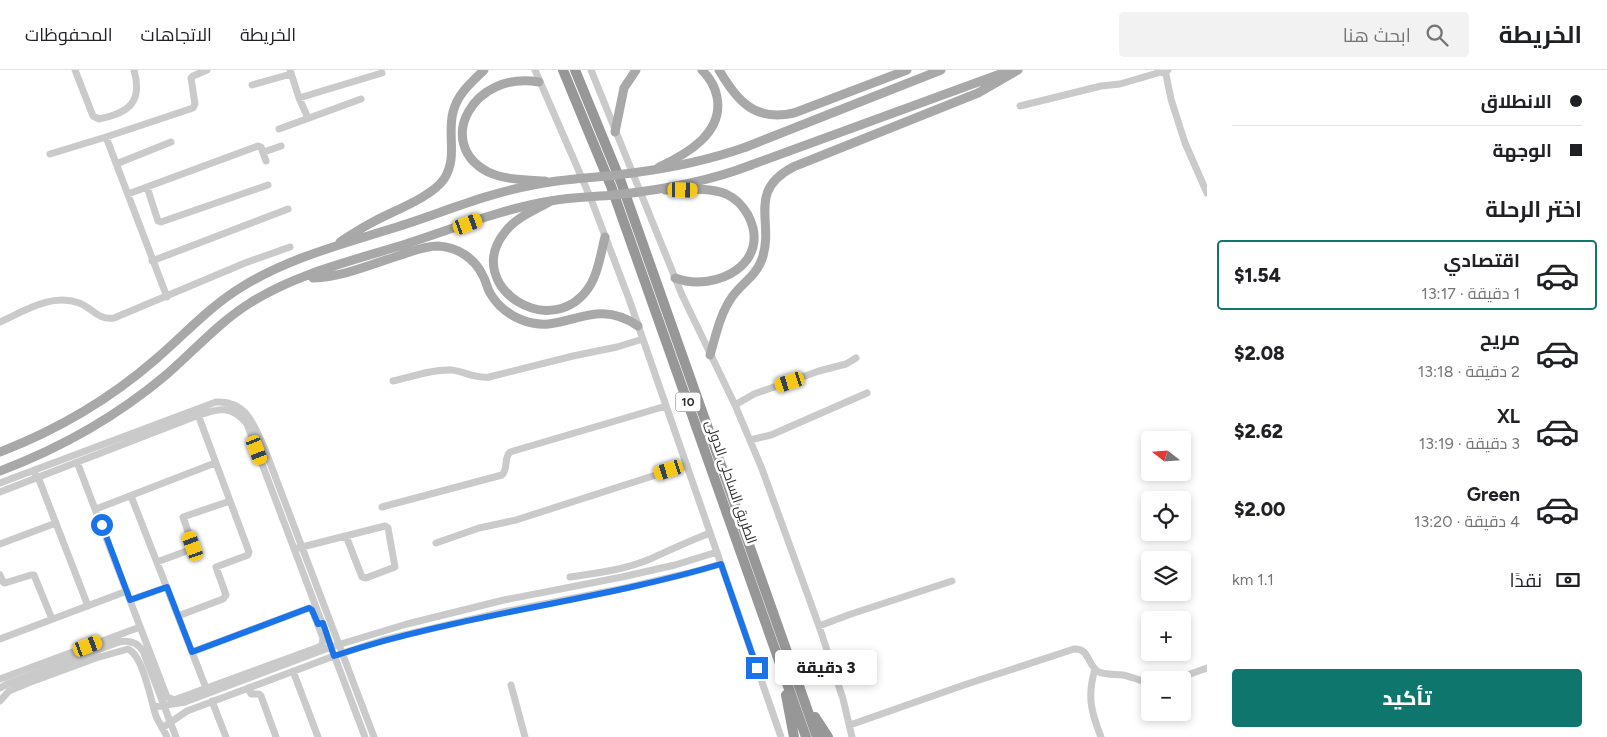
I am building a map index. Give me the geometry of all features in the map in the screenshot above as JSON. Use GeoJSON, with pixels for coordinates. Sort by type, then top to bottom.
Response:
{"type":"FeatureCollection","features":[{"type":"Feature","properties":{"kind":"highway","name":"الطريق الساحلى الدولى"},"geometry":{"type":"LineString","coordinates":[[563,70],[612,186],[806,737]]}},
{"type":"Feature","properties":{"kind":"highway","name":"الطريق الساحلى الدولى"},"geometry":{"type":"LineString","coordinates":[[575,70],[621,182],[818,737]]}},
{"type":"Feature","properties":{"kind":"highway"},"geometry":{"type":"LineString","coordinates":[[782,669],[794,737]]}},
{"type":"Feature","properties":{"kind":"highway"},"geometry":{"type":"LineString","coordinates":[[808,710],[828,737]]}},
{"type":"Feature","properties":{"kind":"main road"},"geometry":{"type":"LineString","coordinates":[[333,248],[372,222],[432,192],[443,182],[452,162],[451,126],[455,107],[465,88],[484,70]]}},
{"type":"Feature","properties":{"kind":"main road"},"geometry":{"type":"LineString","coordinates":[[615,132],[626,82],[636,70]]}},
{"type":"Feature","properties":{"kind":"main road"},"geometry":{"type":"LineString","coordinates":[[650,171],[678,157],[696,145],[711,130],[716,119],[717,100],[712,82],[702,70]]}},
{"type":"Feature","properties":{"kind":"main road"},"geometry":{"type":"LineString","coordinates":[[719,70],[731,91],[740,101],[757,112],[776,115],[794,113],[908,70]]}},
{"type":"Feature","properties":{"kind":"main road"},"geometry":{"type":"LineString","coordinates":[[0,452],[45,433],[107,397],[146,368],[206,313],[239,289],[278,267],[496,194],[549,182],[650,171],[704,160],[746,147],[941,70]]}},
{"type":"Feature","properties":{"kind":"main road"},"geometry":{"type":"LineString","coordinates":[[0,471],[53,450],[101,423],[152,387],[238,311],[273,290],[300,278],[502,213],[552,200],[652,190],[708,178],[752,165],[1011,70]]}},
{"type":"Feature","properties":{"kind":"main road"},"geometry":{"type":"LineString","coordinates":[[710,354],[727,304],[754,274],[762,258],[765,240],[764,214],[766,197],[779,176],[793,167],[978,93],[1018,70]]}},
{"type":"Feature","properties":{"kind":"main road"},"geometry":{"type":"LineString","coordinates":[[539,82],[516,77],[492,82],[480,90],[469,104],[463,132],[467,149],[476,163],[485,170],[502,177],[549,182]]}},
{"type":"Feature","properties":{"kind":"main road"},"geometry":{"type":"LineString","coordinates":[[652,190],[719,192],[734,199],[746,211],[751,221],[753,238],[749,254],[740,267],[722,279],[708,282],[694,283],[675,278]]}},
{"type":"Feature","properties":{"kind":"main road"},"geometry":{"type":"LineString","coordinates":[[552,200],[512,225],[499,240],[494,259],[498,278],[502,287],[518,303],[534,309],[551,310],[567,306],[581,296],[592,283],[605,236]]}},
{"type":"Feature","properties":{"kind":"main road"},"geometry":{"type":"LineString","coordinates":[[300,278],[338,275],[422,248],[445,247],[460,252],[473,262],[483,274],[490,293],[496,302],[522,320],[532,323],[552,324],[588,314],[602,313],[621,317],[638,326]]}},
{"type":"Feature","properties":{"kind":"street"},"geometry":{"type":"LineString","coordinates":[[75,70],[93,116],[99,119],[128,109],[133,103],[138,89],[134,70]]}},
{"type":"Feature","properties":{"kind":"street"},"geometry":{"type":"LineString","coordinates":[[50,154],[193,108],[195,104],[191,78],[207,70]]}},
{"type":"Feature","properties":{"kind":"street"},"geometry":{"type":"LineString","coordinates":[[534,70],[591,199],[605,236],[687,464],[781,737]]}},
{"type":"Feature","properties":{"kind":"street"},"geometry":{"type":"LineString","coordinates":[[591,70],[675,278],[735,405],[773,498],[819,626],[850,725],[852,737]]}},
{"type":"Feature","properties":{"kind":"street"},"geometry":{"type":"LineString","coordinates":[[1020,106],[1101,86],[1120,84],[1166,70],[1171,100],[1185,144],[1204,175],[1207,193]]}},
{"type":"Feature","properties":{"kind":"street"},"geometry":{"type":"LineString","coordinates":[[252,85],[291,72],[299,98],[308,118]]}},
{"type":"Feature","properties":{"kind":"street"},"geometry":{"type":"LineString","coordinates":[[299,98],[382,73]]}},
{"type":"Feature","properties":{"kind":"street"},"geometry":{"type":"LineString","coordinates":[[280,129],[361,99]]}},
{"type":"Feature","properties":{"kind":"street"},"geometry":{"type":"LineString","coordinates":[[106,137],[167,297]]}},
{"type":"Feature","properties":{"kind":"street"},"geometry":{"type":"LineString","coordinates":[[116,164],[171,142]]}},
{"type":"Feature","properties":{"kind":"street"},"geometry":{"type":"LineString","coordinates":[[128,194],[258,146],[264,152],[266,161]]}},
{"type":"Feature","properties":{"kind":"street"},"geometry":{"type":"LineString","coordinates":[[264,152],[281,146]]}},
{"type":"Feature","properties":{"kind":"street"},"geometry":{"type":"LineString","coordinates":[[147,187],[158,221],[162,222],[268,185]]}},
{"type":"Feature","properties":{"kind":"street"},"geometry":{"type":"LineString","coordinates":[[152,261],[288,209]]}},
{"type":"Feature","properties":{"kind":"street"},"geometry":{"type":"LineString","coordinates":[[0,322],[54,300],[79,303],[97,316],[109,319],[167,297],[245,263],[290,247]]}},
{"type":"Feature","properties":{"kind":"street"},"geometry":{"type":"LineString","coordinates":[[393,381],[444,370],[476,377],[489,377],[617,347],[643,339]]}},
{"type":"Feature","properties":{"kind":"street"},"geometry":{"type":"LineString","coordinates":[[735,405],[754,394],[819,371],[846,364],[856,358]]}},
{"type":"Feature","properties":{"kind":"street"},"geometry":{"type":"LineString","coordinates":[[750,440],[771,435],[867,393]]}},
{"type":"Feature","properties":{"kind":"street"},"geometry":{"type":"LineString","coordinates":[[382,508],[502,475],[506,469],[506,458],[510,452],[666,406]]}},
{"type":"Feature","properties":{"kind":"street"},"geometry":{"type":"LineString","coordinates":[[0,484],[197,412],[220,409],[236,414],[247,424],[261,449],[335,646],[334,656],[365,737]]}},
{"type":"Feature","properties":{"kind":"street"},"geometry":{"type":"LineString","coordinates":[[0,492],[197,412]]}},
{"type":"Feature","properties":{"kind":"street"},"geometry":{"type":"LineString","coordinates":[[178,616],[223,599],[226,595],[216,567],[249,554],[197,412]]}},
{"type":"Feature","properties":{"kind":"street"},"geometry":{"type":"LineString","coordinates":[[77,462],[140,627],[163,705],[176,737]]}},
{"type":"Feature","properties":{"kind":"street"},"geometry":{"type":"LineString","coordinates":[[96,509],[215,463]]}},
{"type":"Feature","properties":{"kind":"street"},"geometry":{"type":"LineString","coordinates":[[436,543],[479,528],[516,520],[687,464]]}},
{"type":"Feature","properties":{"kind":"street"},"geometry":{"type":"LineString","coordinates":[[32,471],[38,478],[88,606]]}},
{"type":"Feature","properties":{"kind":"street"},"geometry":{"type":"LineString","coordinates":[[131,496],[206,688]]}},
{"type":"Feature","properties":{"kind":"street"},"geometry":{"type":"LineString","coordinates":[[157,562],[193,548],[183,517],[230,500]]}},
{"type":"Feature","properties":{"kind":"street"},"geometry":{"type":"LineString","coordinates":[[0,544],[56,523]]}},
{"type":"Feature","properties":{"kind":"street"},"geometry":{"type":"LineString","coordinates":[[298,548],[384,526],[387,527],[395,567],[366,578],[362,577],[346,536]]}},
{"type":"Feature","properties":{"kind":"street"},"geometry":{"type":"LineString","coordinates":[[570,577],[607,572],[631,565],[710,533]]}},
{"type":"Feature","properties":{"kind":"street"},"geometry":{"type":"LineString","coordinates":[[154,708],[185,702],[312,652],[319,647],[323,642],[320,624],[298,548]]}},
{"type":"Feature","properties":{"kind":"street"},"geometry":{"type":"LineString","coordinates":[[0,680],[123,637],[140,646],[149,659],[164,692],[169,699],[174,700],[312,652],[407,624],[504,600],[581,586],[675,565],[717,552]]}},
{"type":"Feature","properties":{"kind":"street"},"geometry":{"type":"LineString","coordinates":[[701,557],[704,568]]}},
{"type":"Feature","properties":{"kind":"street"},"geometry":{"type":"LineString","coordinates":[[162,728],[186,711],[212,701],[334,656],[409,633],[678,576],[721,564]]}},
{"type":"Feature","properties":{"kind":"street"},"geometry":{"type":"LineString","coordinates":[[675,565],[678,576]]}},
{"type":"Feature","properties":{"kind":"street"},"geometry":{"type":"LineString","coordinates":[[0,575],[5,584],[34,575],[52,619]]}},
{"type":"Feature","properties":{"kind":"street"},"geometry":{"type":"LineString","coordinates":[[819,626],[952,581]]}},
{"type":"Feature","properties":{"kind":"street"},"geometry":{"type":"LineString","coordinates":[[130,600],[167,587]]}},
{"type":"Feature","properties":{"kind":"street"},"geometry":{"type":"LineString","coordinates":[[0,639],[127,591]]}},
{"type":"Feature","properties":{"kind":"street"},"geometry":{"type":"LineString","coordinates":[[192,652],[307,609],[312,610],[342,654],[374,737]]}},
{"type":"Feature","properties":{"kind":"street"},"geometry":{"type":"LineString","coordinates":[[407,624],[409,633]]}},
{"type":"Feature","properties":{"kind":"street"},"geometry":{"type":"LineString","coordinates":[[0,701],[1,689],[28,683],[94,655],[140,627]]}},
{"type":"Feature","properties":{"kind":"street"},"geometry":{"type":"LineString","coordinates":[[94,655],[124,649],[134,652],[151,693],[154,708],[167,737]]}},
{"type":"Feature","properties":{"kind":"street"},"geometry":{"type":"LineString","coordinates":[[850,725],[964,685],[1074,650],[1082,650],[1094,669],[1104,673],[1141,680]]}},
{"type":"Feature","properties":{"kind":"street"},"geometry":{"type":"LineString","coordinates":[[1191,673],[1207,668]]}},
{"type":"Feature","properties":{"kind":"street"},"geometry":{"type":"LineString","coordinates":[[1094,669],[1089,693],[1093,714],[1102,737]]}},
{"type":"Feature","properties":{"kind":"street"},"geometry":{"type":"LineString","coordinates":[[293,671],[318,737]]}},
{"type":"Feature","properties":{"kind":"street"},"geometry":{"type":"LineString","coordinates":[[511,685],[525,737]]}},
{"type":"Feature","properties":{"kind":"street"},"geometry":{"type":"LineString","coordinates":[[248,688],[252,694],[259,694],[261,696],[276,737]]}},
{"type":"Feature","properties":{"kind":"street"},"geometry":{"type":"LineString","coordinates":[[212,701],[226,737]]}},
{"type":"Feature","properties":{"kind":"route"},"geometry":{"type":"LineString","coordinates":[[102,525],[130,600],[167,587],[192,652],[309,608],[312,610],[318,624],[323,623],[334,656],[409,633],[625,588],[721,564],[757,668]]}}]}
